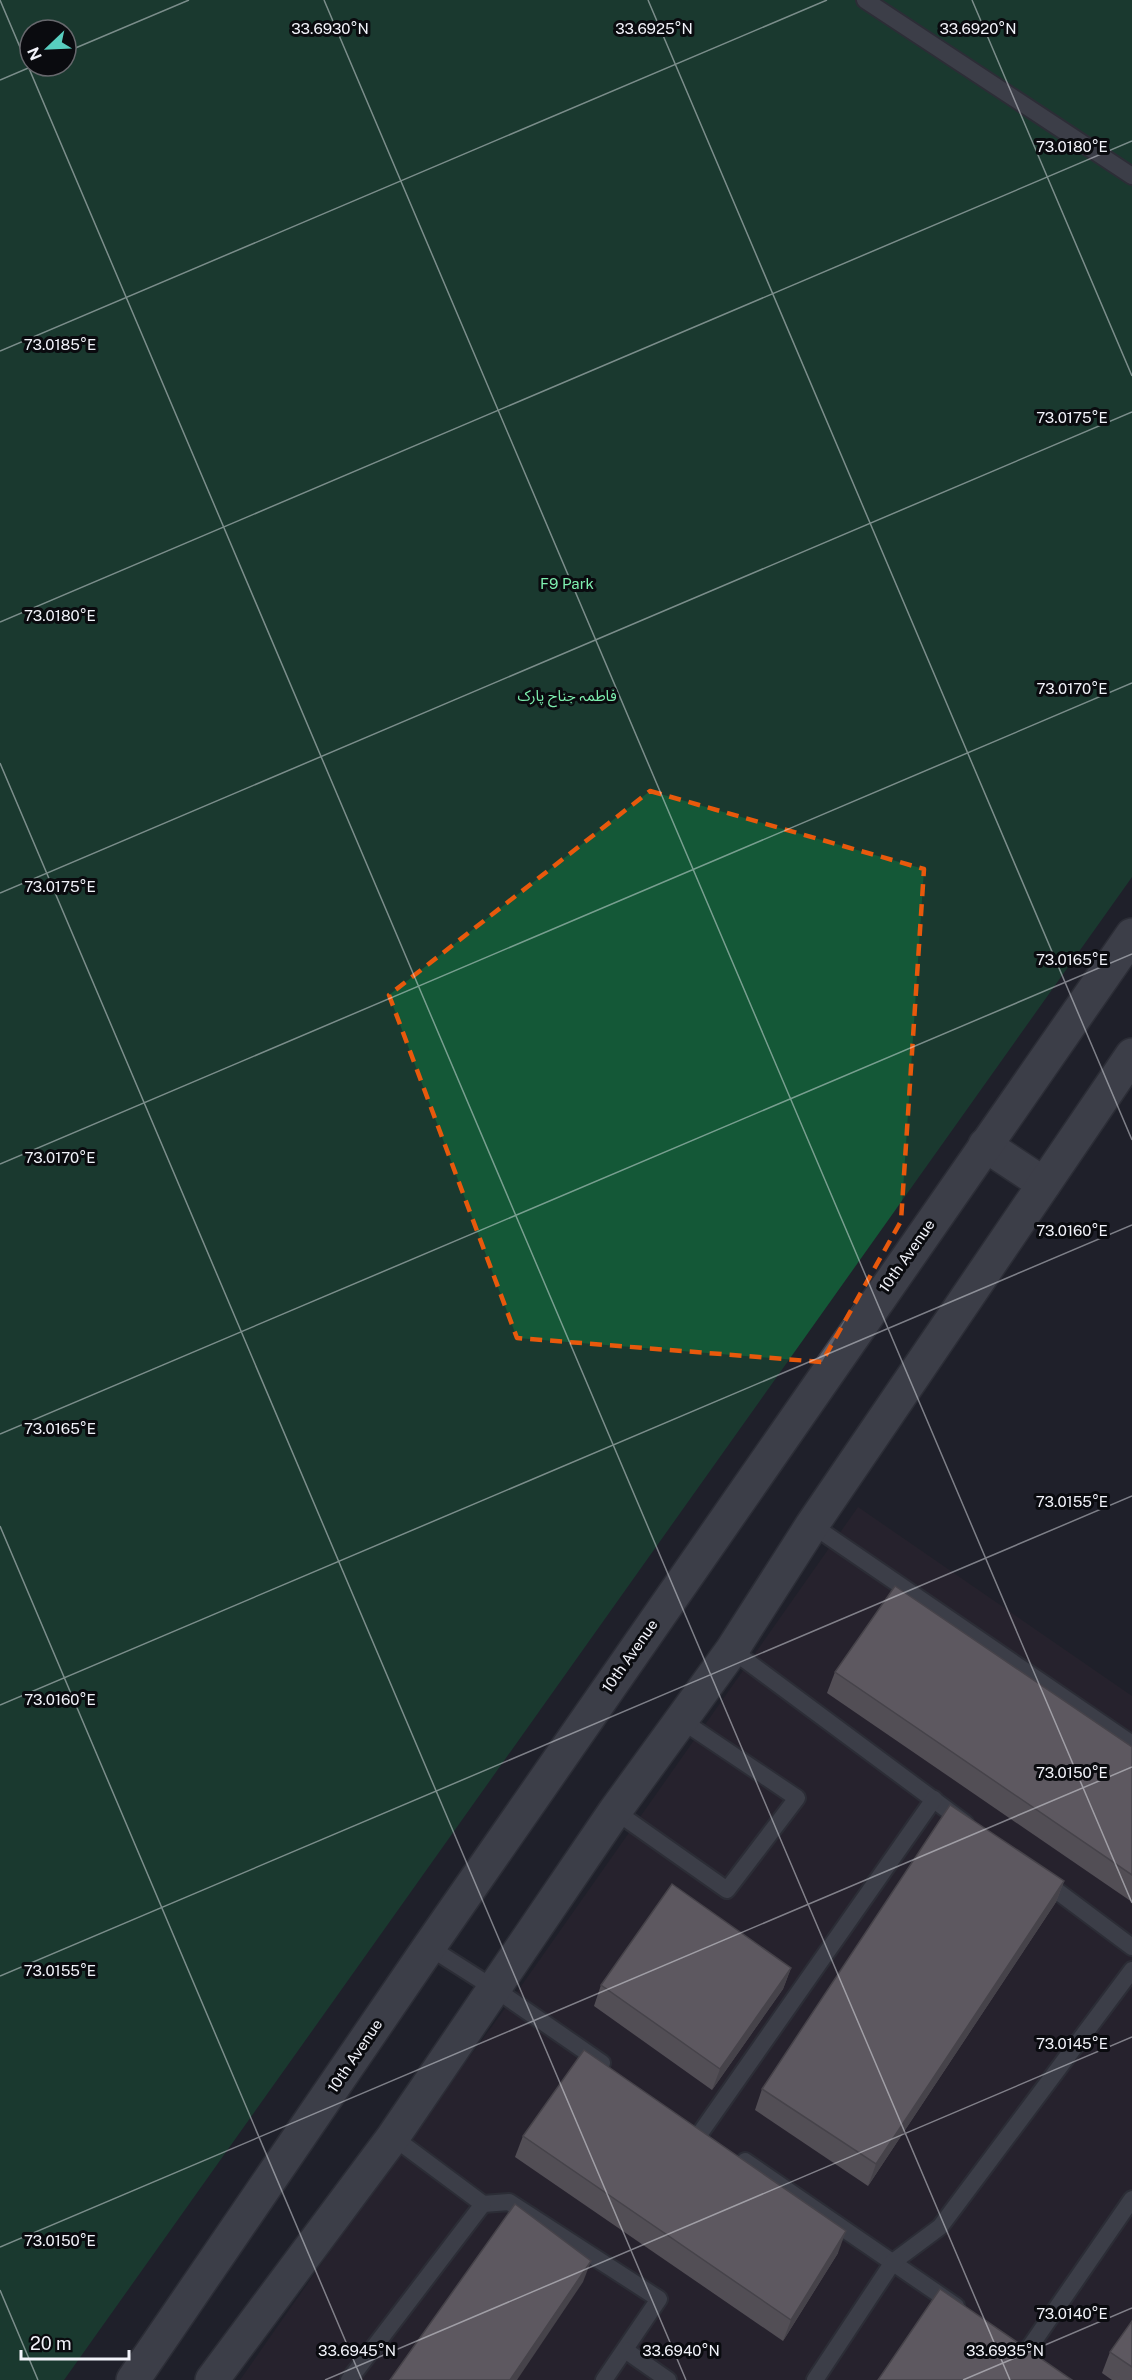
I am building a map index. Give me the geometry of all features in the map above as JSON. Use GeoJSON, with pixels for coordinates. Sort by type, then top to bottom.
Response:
{"type":"FeatureCollection","features":[{"type":"Feature","properties":{"kind":"main road","name":"10th Avenue"},"geometry":{"type":"LineString","coordinates":[[133,2380],[429,1947],[1132,935]]}},
{"type":"Feature","properties":{"kind":"main road"},"geometry":{"type":"LineString","coordinates":[[212,2380],[393,2136],[615,1811],[732,1650],[812,1525],[1132,1055]]}},
{"type":"Feature","properties":{"kind":"main road"},"geometry":{"type":"LineString","coordinates":[[985,1145],[1044,1184]]}},
{"type":"Feature","properties":{"kind":"lane"},"geometry":{"type":"LineString","coordinates":[[865,0],[1132,176]]}},
{"type":"Feature","properties":{"kind":"lane"},"geometry":{"type":"LineString","coordinates":[[812,1525],[1132,1744]]}},
{"type":"Feature","properties":{"kind":"lane"},"geometry":{"type":"LineString","coordinates":[[732,1650],[981,1834]]}},
{"type":"Feature","properties":{"kind":"lane"},"geometry":{"type":"LineString","coordinates":[[615,1811],[727,1890],[797,1798],[681,1720]]}},
{"type":"Feature","properties":{"kind":"lane"},"geometry":{"type":"LineString","coordinates":[[701,2132],[934,1799]]}},
{"type":"Feature","properties":{"kind":"lane"},"geometry":{"type":"LineString","coordinates":[[1028,1869],[1132,1947]]}},
{"type":"Feature","properties":{"kind":"lane"},"geometry":{"type":"LineString","coordinates":[[429,1947],[613,2070]]}},
{"type":"Feature","properties":{"kind":"lane"},"geometry":{"type":"LineString","coordinates":[[815,2380],[893,2262],[940,2227],[1132,1970]]}},
{"type":"Feature","properties":{"kind":"lane"},"geometry":{"type":"LineString","coordinates":[[393,2136],[483,2204],[509,2202],[658,2299],[604,2380]]}},
{"type":"Feature","properties":{"kind":"lane"},"geometry":{"type":"LineString","coordinates":[[730,2151],[969,2314]]}},
{"type":"Feature","properties":{"kind":"lane"},"geometry":{"type":"LineString","coordinates":[[1025,2354],[1132,2199]]}},
{"type":"Feature","properties":{"kind":"lane"},"geometry":{"type":"LineString","coordinates":[[349,2380],[483,2204]]}},
{"type":"Feature","properties":{"kind":"lane"},"geometry":{"type":"LineString","coordinates":[[625,2350],[668,2380]]}},
{"type":"Feature","properties":{"kind":"highlighted area"},"geometry":{"type":"Polygon","coordinates":[[[650,791],[924,869],[901,1221],[822,1362],[517,1338],[389,995],[650,791]]]}},
{"type":"Feature","properties":{"kind":"shaded area"},"geometry":{"type":"Polygon","coordinates":[[[858,1507],[1132,1696],[1132,2380],[240,2380],[394,2160],[517,1992],[858,1507]]]}},
{"type":"Feature","properties":{"kind":"green space","name":"فاطمہ جناح پارک"},"geometry":{"type":"Polygon","coordinates":[[[0,0],[1132,0],[1132,877],[64,2380],[0,2380],[0,0]]]}},
{"type":"Feature","properties":{"kind":"building"},"geometry":{"type":"Polygon","coordinates":[[[895,1586],[1132,1747],[1132,1875],[835,1672],[895,1586]]]}},
{"type":"Feature","properties":{"kind":"building"},"geometry":{"type":"Polygon","coordinates":[[[950,1805],[1064,1881],[876,2164],[762,2089],[950,1805]]]}},
{"type":"Feature","properties":{"kind":"building"},"geometry":{"type":"Polygon","coordinates":[[[672,1884],[791,1968],[720,2069],[601,1985],[672,1884]]]}},
{"type":"Feature","properties":{"kind":"building"},"geometry":{"type":"Polygon","coordinates":[[[584,2050],[846,2231],[791,2320],[523,2136],[584,2050]]]}},
{"type":"Feature","properties":{"kind":"building"},"geometry":{"type":"Polygon","coordinates":[[[515,2204],[591,2261],[510,2380],[390,2380],[515,2204]]]}},
{"type":"Feature","properties":{"kind":"building"},"geometry":{"type":"Polygon","coordinates":[[[940,2289],[1072,2380],[878,2380],[940,2289]]]}},
{"type":"Feature","properties":{"kind":"building"},"geometry":{"type":"Polygon","coordinates":[[[1132,2321],[1132,2367],[1110,2352],[1132,2321]]]}},
{"type":"Feature","properties":{"kind":"park label","name":"F9 Park"},"geometry":{"type":"Point","coordinates":[567,584]}}]}
